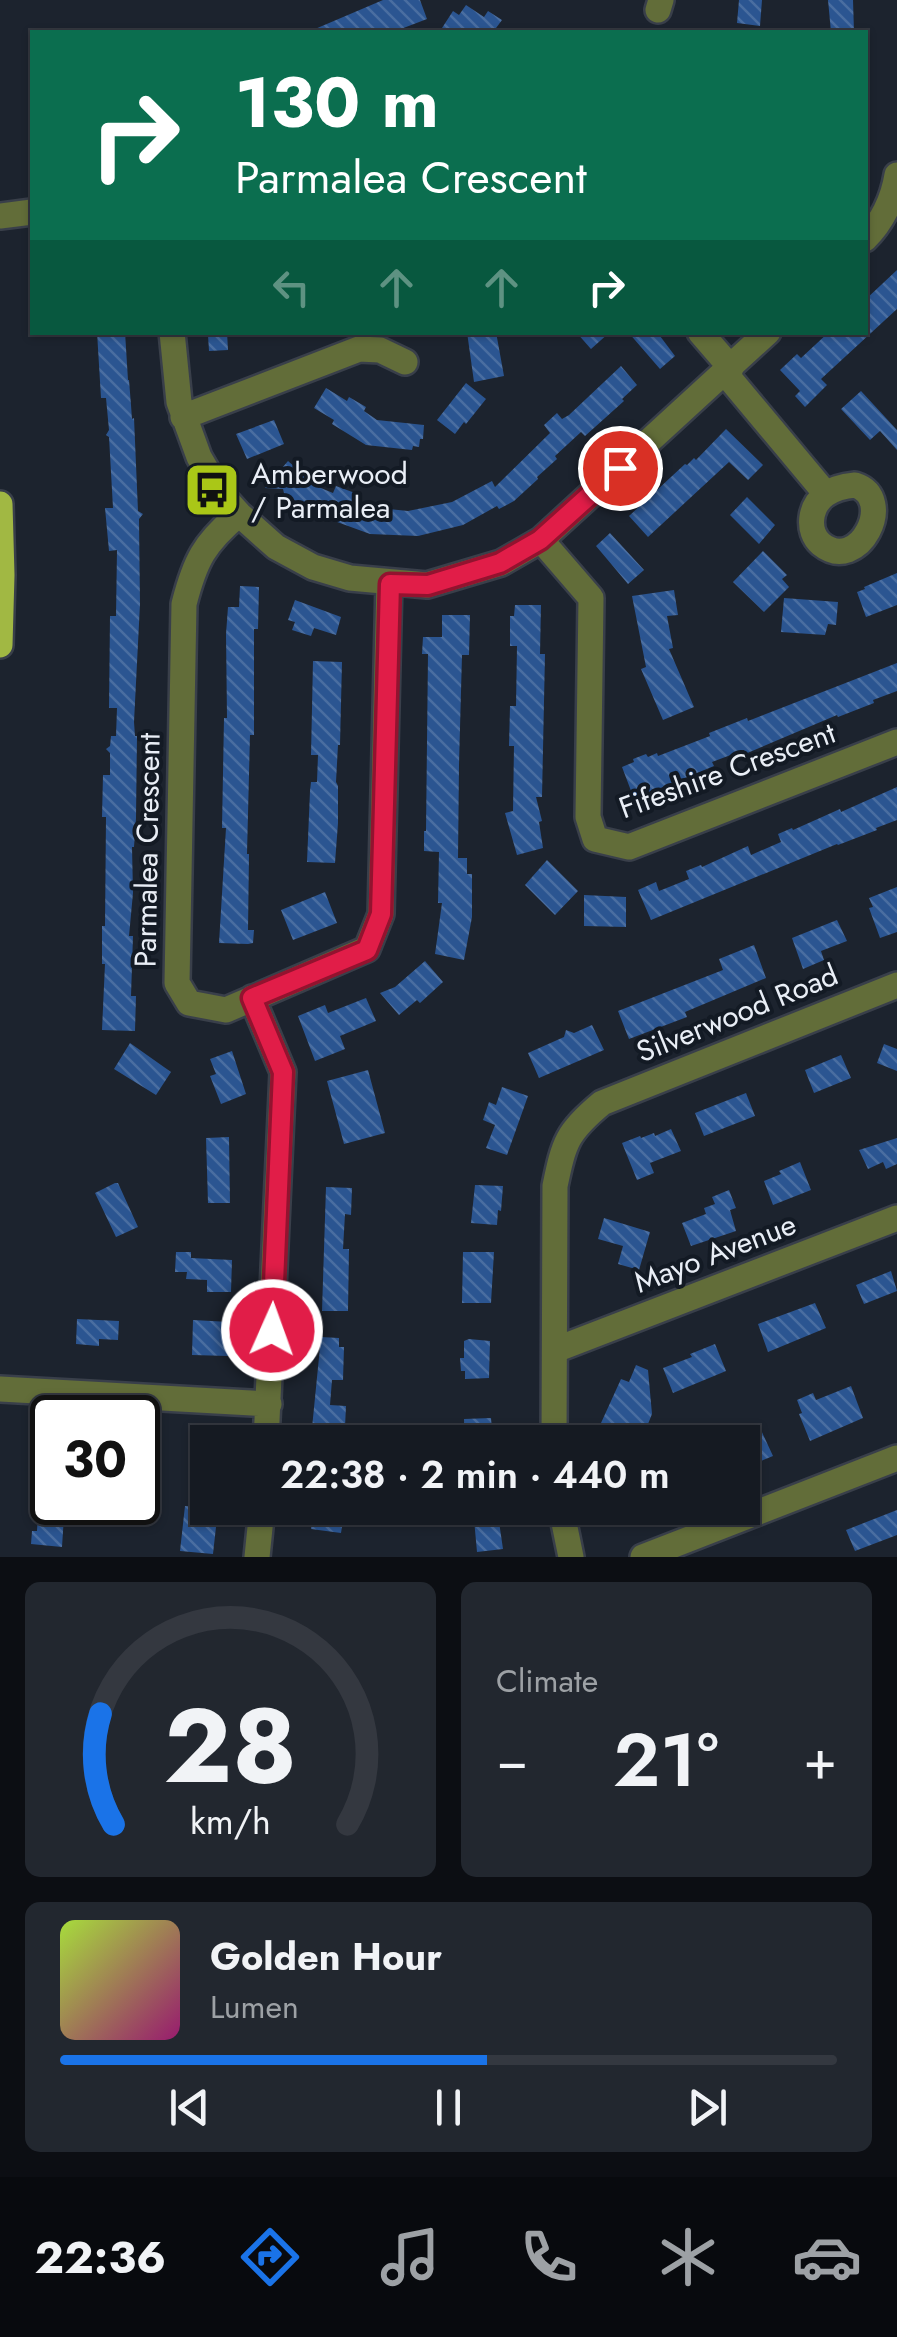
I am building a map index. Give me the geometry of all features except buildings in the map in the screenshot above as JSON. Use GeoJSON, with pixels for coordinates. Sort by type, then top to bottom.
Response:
{"type":"FeatureCollection","features":[{"type":"Feature","properties":{"kind":"main road"},"geometry":{"type":"LineString","coordinates":[[0,504],[0,645]]}},
{"type":"Feature","properties":{"kind":"street"},"geometry":{"type":"LineString","coordinates":[[868,235],[896,189]]}},
{"type":"Feature","properties":{"kind":"street"},"geometry":{"type":"LineString","coordinates":[[0,216],[30,212]]}},
{"type":"Feature","properties":{"kind":"street"},"geometry":{"type":"LineString","coordinates":[[172,335],[183,417],[199,458],[220,493],[239,514],[276,547],[314,567],[350,578],[428,585],[500,563],[540,540],[765,335]]}},
{"type":"Feature","properties":{"kind":"street"},"geometry":{"type":"LineString","coordinates":[[702,335],[826,494]]}},
{"type":"Feature","properties":{"kind":"street"},"geometry":{"type":"LineString","coordinates":[[183,417],[359,349],[380,350],[405,362]]}},
{"type":"Feature","properties":{"kind":"street","name":"Parmalea Crescent"},"geometry":{"type":"LineString","coordinates":[[239,514],[214,535],[193,567],[184,604],[177,983],[188,1003],[226,1010],[367,950],[381,914],[390,584]]}},
{"type":"Feature","properties":{"kind":"street","name":"Fifeshire Crescent"},"geometry":{"type":"LineString","coordinates":[[540,540],[591,598],[588,817],[594,838],[628,848],[897,742]]}},
{"type":"Feature","properties":{"kind":"street","name":"Silverwood Road"},"geometry":{"type":"LineString","coordinates":[[556,1350],[555,1186],[562,1152],[577,1124],[602,1103],[897,986]]}},
{"type":"Feature","properties":{"kind":"street"},"geometry":{"type":"LineString","coordinates":[[252,998],[283,1072],[267,1425]]}},
{"type":"Feature","properties":{"kind":"street","name":"Mayo Avenue"},"geometry":{"type":"LineString","coordinates":[[556,1350],[897,1218]]}},
{"type":"Feature","properties":{"kind":"street"},"geometry":{"type":"LineString","coordinates":[[554,1425],[556,1350]]}},
{"type":"Feature","properties":{"kind":"street"},"geometry":{"type":"LineString","coordinates":[[0,1390],[269,1404]]}},
{"type":"Feature","properties":{"kind":"street"},"geometry":{"type":"LineString","coordinates":[[643,1557],[897,1458]]}},
{"type":"Feature","properties":{"kind":"street"},"geometry":{"type":"LineString","coordinates":[[257,1557],[260,1525]]}},
{"type":"Feature","properties":{"kind":"street"},"geometry":{"type":"LineString","coordinates":[[564,1525],[571,1557]]}},
{"type":"Feature","properties":{"kind":"place","name":"Amberwood / Parmalea"},"geometry":{"type":"Point","coordinates":[212,490]}},
{"type":"Feature","properties":{"kind":"route"},"geometry":{"type":"LineString","coordinates":[[272,1330],[283,1072],[252,998],[367,950],[381,914],[390,584],[428,585],[500,563],[540,540],[620,468]]}}]}
